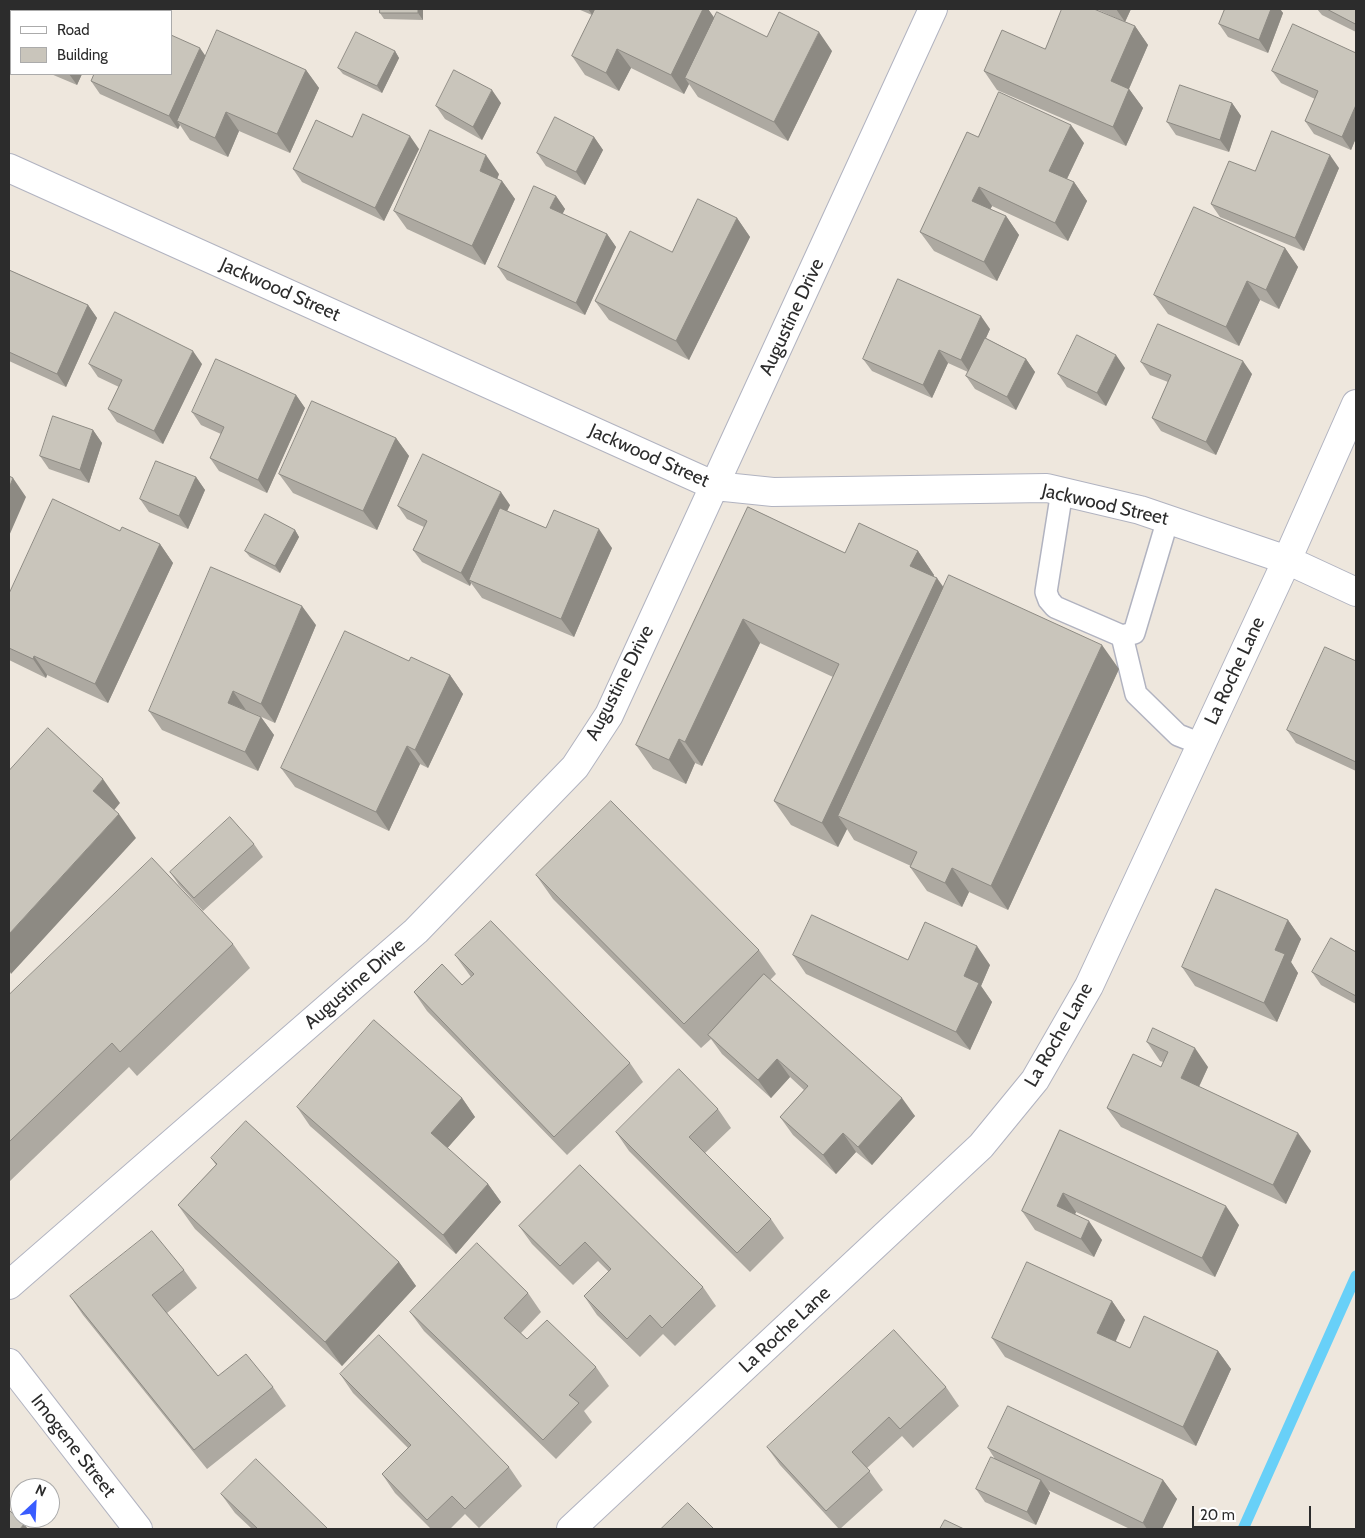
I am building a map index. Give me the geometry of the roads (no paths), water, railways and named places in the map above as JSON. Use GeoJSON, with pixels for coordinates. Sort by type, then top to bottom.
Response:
{"type":"FeatureCollection","features":[{"type":"Feature","properties":{"kind":"street","name":"Augustine Drive"},"geometry":{"type":"LineString","coordinates":[[9,1285],[416,931],[576,767],[608,715],[933,9]]}},
{"type":"Feature","properties":{"kind":"street","name":"Jackwood Street"},"geometry":{"type":"LineString","coordinates":[[9,168],[715,486],[773,492],[1047,488],[1140,510],[1168,519],[1287,560],[1356,592]]}},
{"type":"Feature","properties":{"kind":"street","name":"La Roche Lane"},"geometry":{"type":"LineString","coordinates":[[571,1529],[974,1152],[1035,1080],[1089,986],[1287,560],[1356,404]]}},
{"type":"Feature","properties":{"kind":"street","name":"Imogene Street"},"geometry":{"type":"LineString","coordinates":[[9,1363],[138,1529]]}},
{"type":"Feature","properties":{"kind":"lane"},"geometry":{"type":"LineString","coordinates":[[1062,491],[1046,592],[1049,600],[1055,607],[1122,636],[1134,633],[1168,519]]}},
{"type":"Feature","properties":{"kind":"lane"},"geometry":{"type":"LineString","coordinates":[[1122,636],[1136,694],[1178,735],[1201,744]]}},
{"type":"Feature","properties":{"kind":"waterway"},"geometry":{"type":"LineString","coordinates":[[1243,1529],[1356,1276]]}}]}
